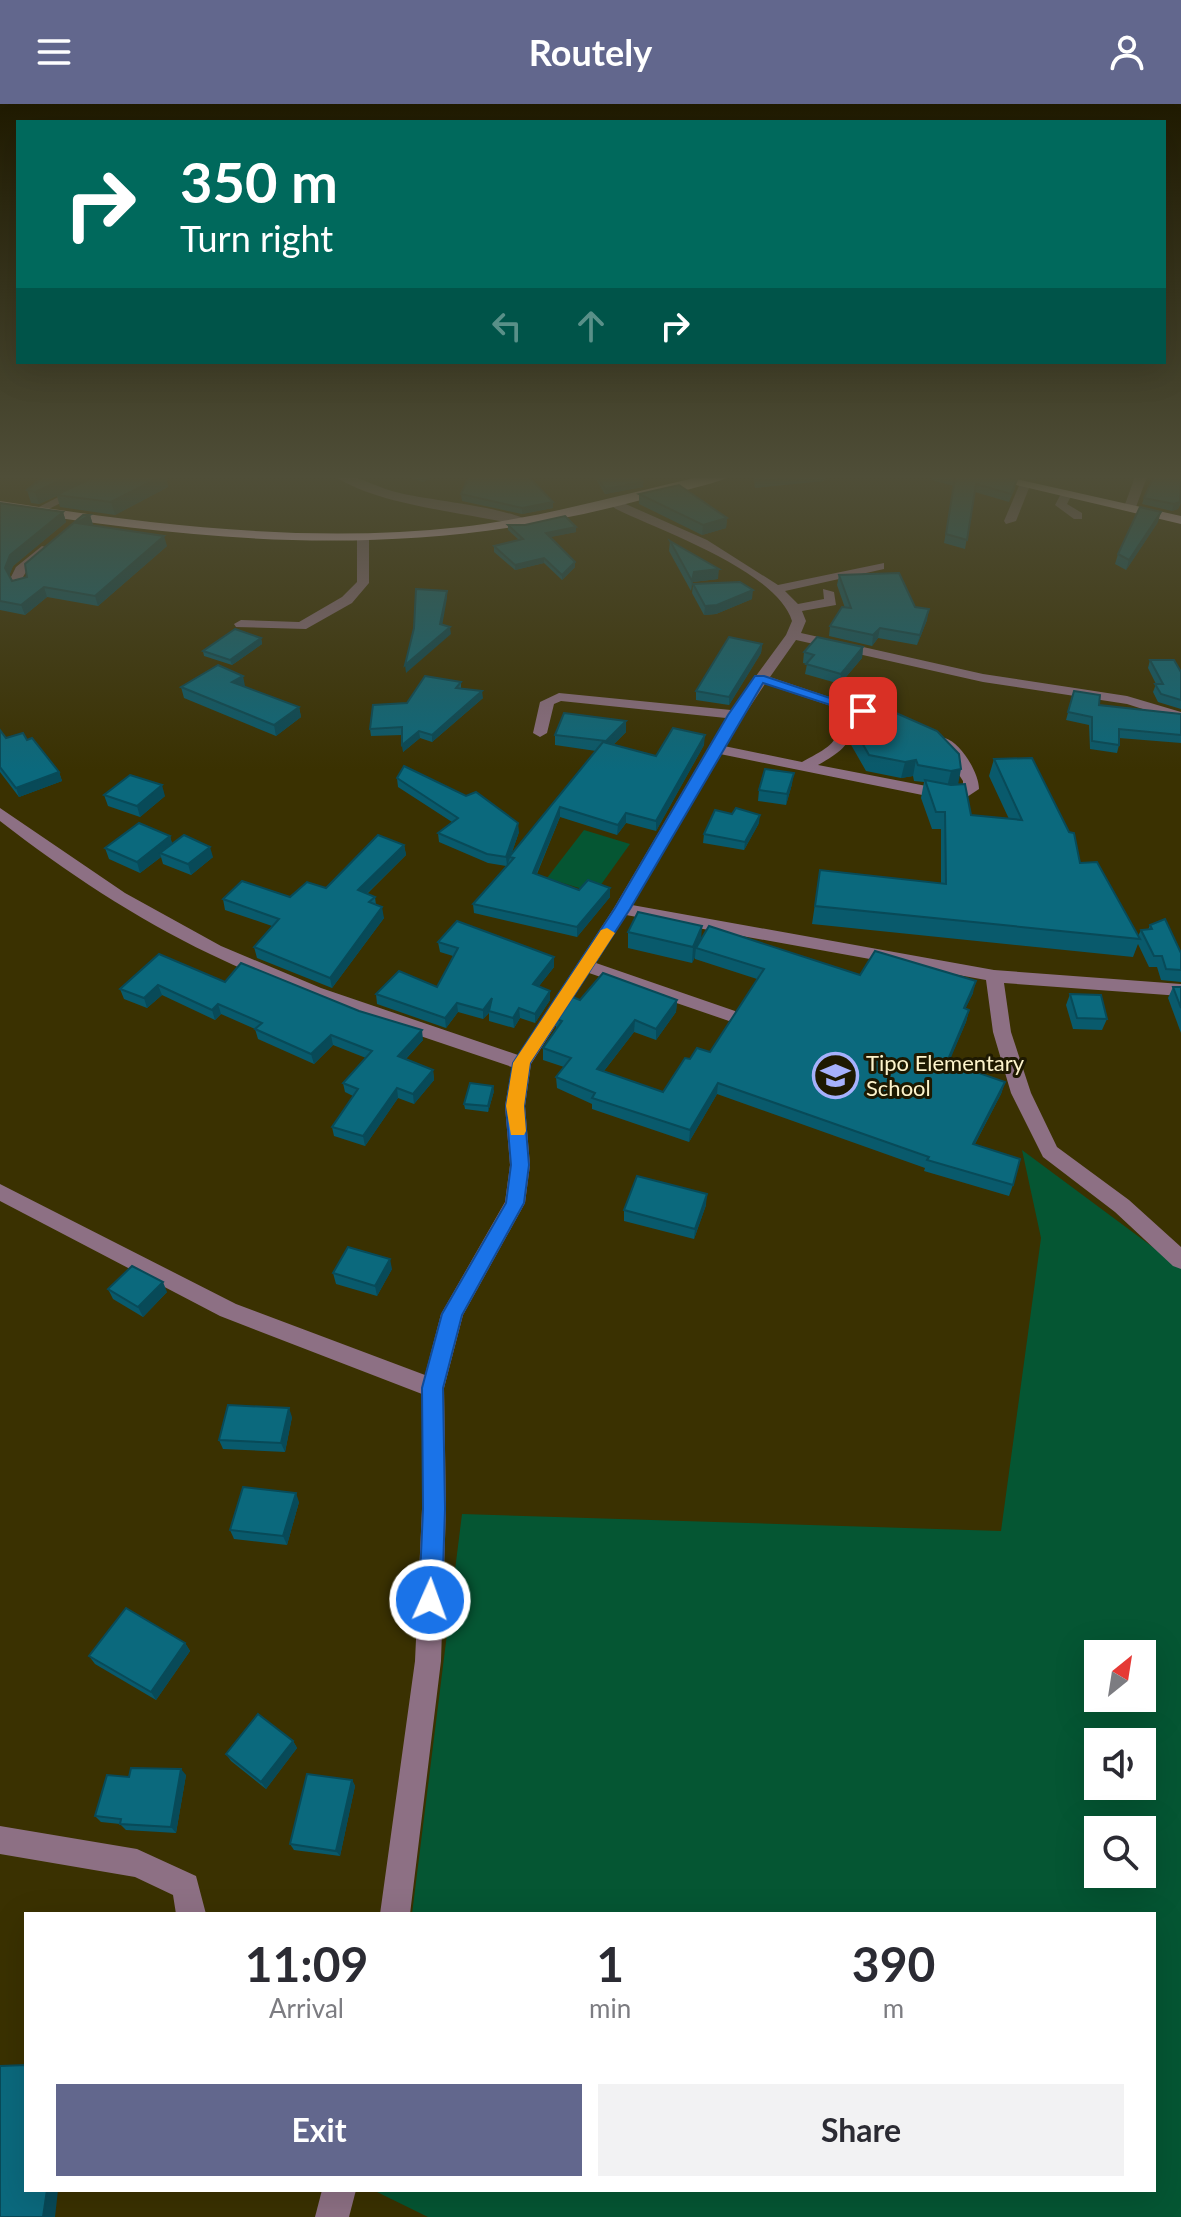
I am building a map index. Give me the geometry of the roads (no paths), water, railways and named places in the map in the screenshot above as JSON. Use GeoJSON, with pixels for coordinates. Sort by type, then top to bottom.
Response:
{"type":"FeatureCollection","features":[{"type":"Feature","properties":{"kind":"street"},"geometry":{"type":"LineString","coordinates":[[19,573],[17,577],[22,586]]}},
{"type":"Feature","properties":{"kind":"street"},"geometry":{"type":"LineString","coordinates":[[241,624],[301,626],[347,600],[363,583],[363,573]]}},
{"type":"Feature","properties":{"kind":"street"},"geometry":{"type":"LineString","coordinates":[[395,1912],[428,1661],[434,1509],[433,1388],[452,1314],[515,1203],[520,1165],[515,1106],[522,1063],[622,909],[735,715],[793,635],[799,621],[794,608],[747,573]]}},
{"type":"Feature","properties":{"kind":"street"},"geometry":{"type":"LineString","coordinates":[[746,585],[768,586],[843,573]]}},
{"type":"Feature","properties":{"kind":"street"},"geometry":{"type":"LineString","coordinates":[[794,608],[831,602],[828,592]]}},
{"type":"Feature","properties":{"kind":"street"},"geometry":{"type":"LineString","coordinates":[[793,635],[983,678],[1127,700],[1140,703],[1152,711],[1181,716]]}},
{"type":"Feature","properties":{"kind":"street"},"geometry":{"type":"LineString","coordinates":[[715,749],[947,795],[971,789],[971,781],[950,745],[930,734],[760,678]]}},
{"type":"Feature","properties":{"kind":"street"},"geometry":{"type":"LineString","coordinates":[[540,733],[547,702],[559,697],[735,715]]}},
{"type":"Feature","properties":{"kind":"street"},"geometry":{"type":"LineString","coordinates":[[802,768],[838,746],[847,736],[848,728],[837,703]]}},
{"type":"Feature","properties":{"kind":"street"},"geometry":{"type":"LineString","coordinates":[[0,813],[128,903],[248,965],[328,997],[522,1063]]}},
{"type":"Feature","properties":{"kind":"street"},"geometry":{"type":"LineString","coordinates":[[622,909],[994,976],[1181,990]]}},
{"type":"Feature","properties":{"kind":"street"},"geometry":{"type":"LineString","coordinates":[[586,966],[729,1015]]}},
{"type":"Feature","properties":{"kind":"street"},"geometry":{"type":"LineString","coordinates":[[994,976],[1002,1032],[1021,1093],[1050,1152],[1122,1206],[1181,1260]]}},
{"type":"Feature","properties":{"kind":"street"},"geometry":{"type":"LineString","coordinates":[[0,1192],[228,1310],[433,1388]]}},
{"type":"Feature","properties":{"kind":"street"},"geometry":{"type":"LineString","coordinates":[[0,1840],[137,1863],[186,1886],[191,1912]]}},
{"type":"Feature","properties":{"kind":"street"},"geometry":{"type":"LineString","coordinates":[[332,2217],[338,2192]]}},
{"type":"Feature","properties":{"kind":"place","name":"Tipo Elementary School"},"geometry":{"type":"Point","coordinates":[835,1076]}}]}
